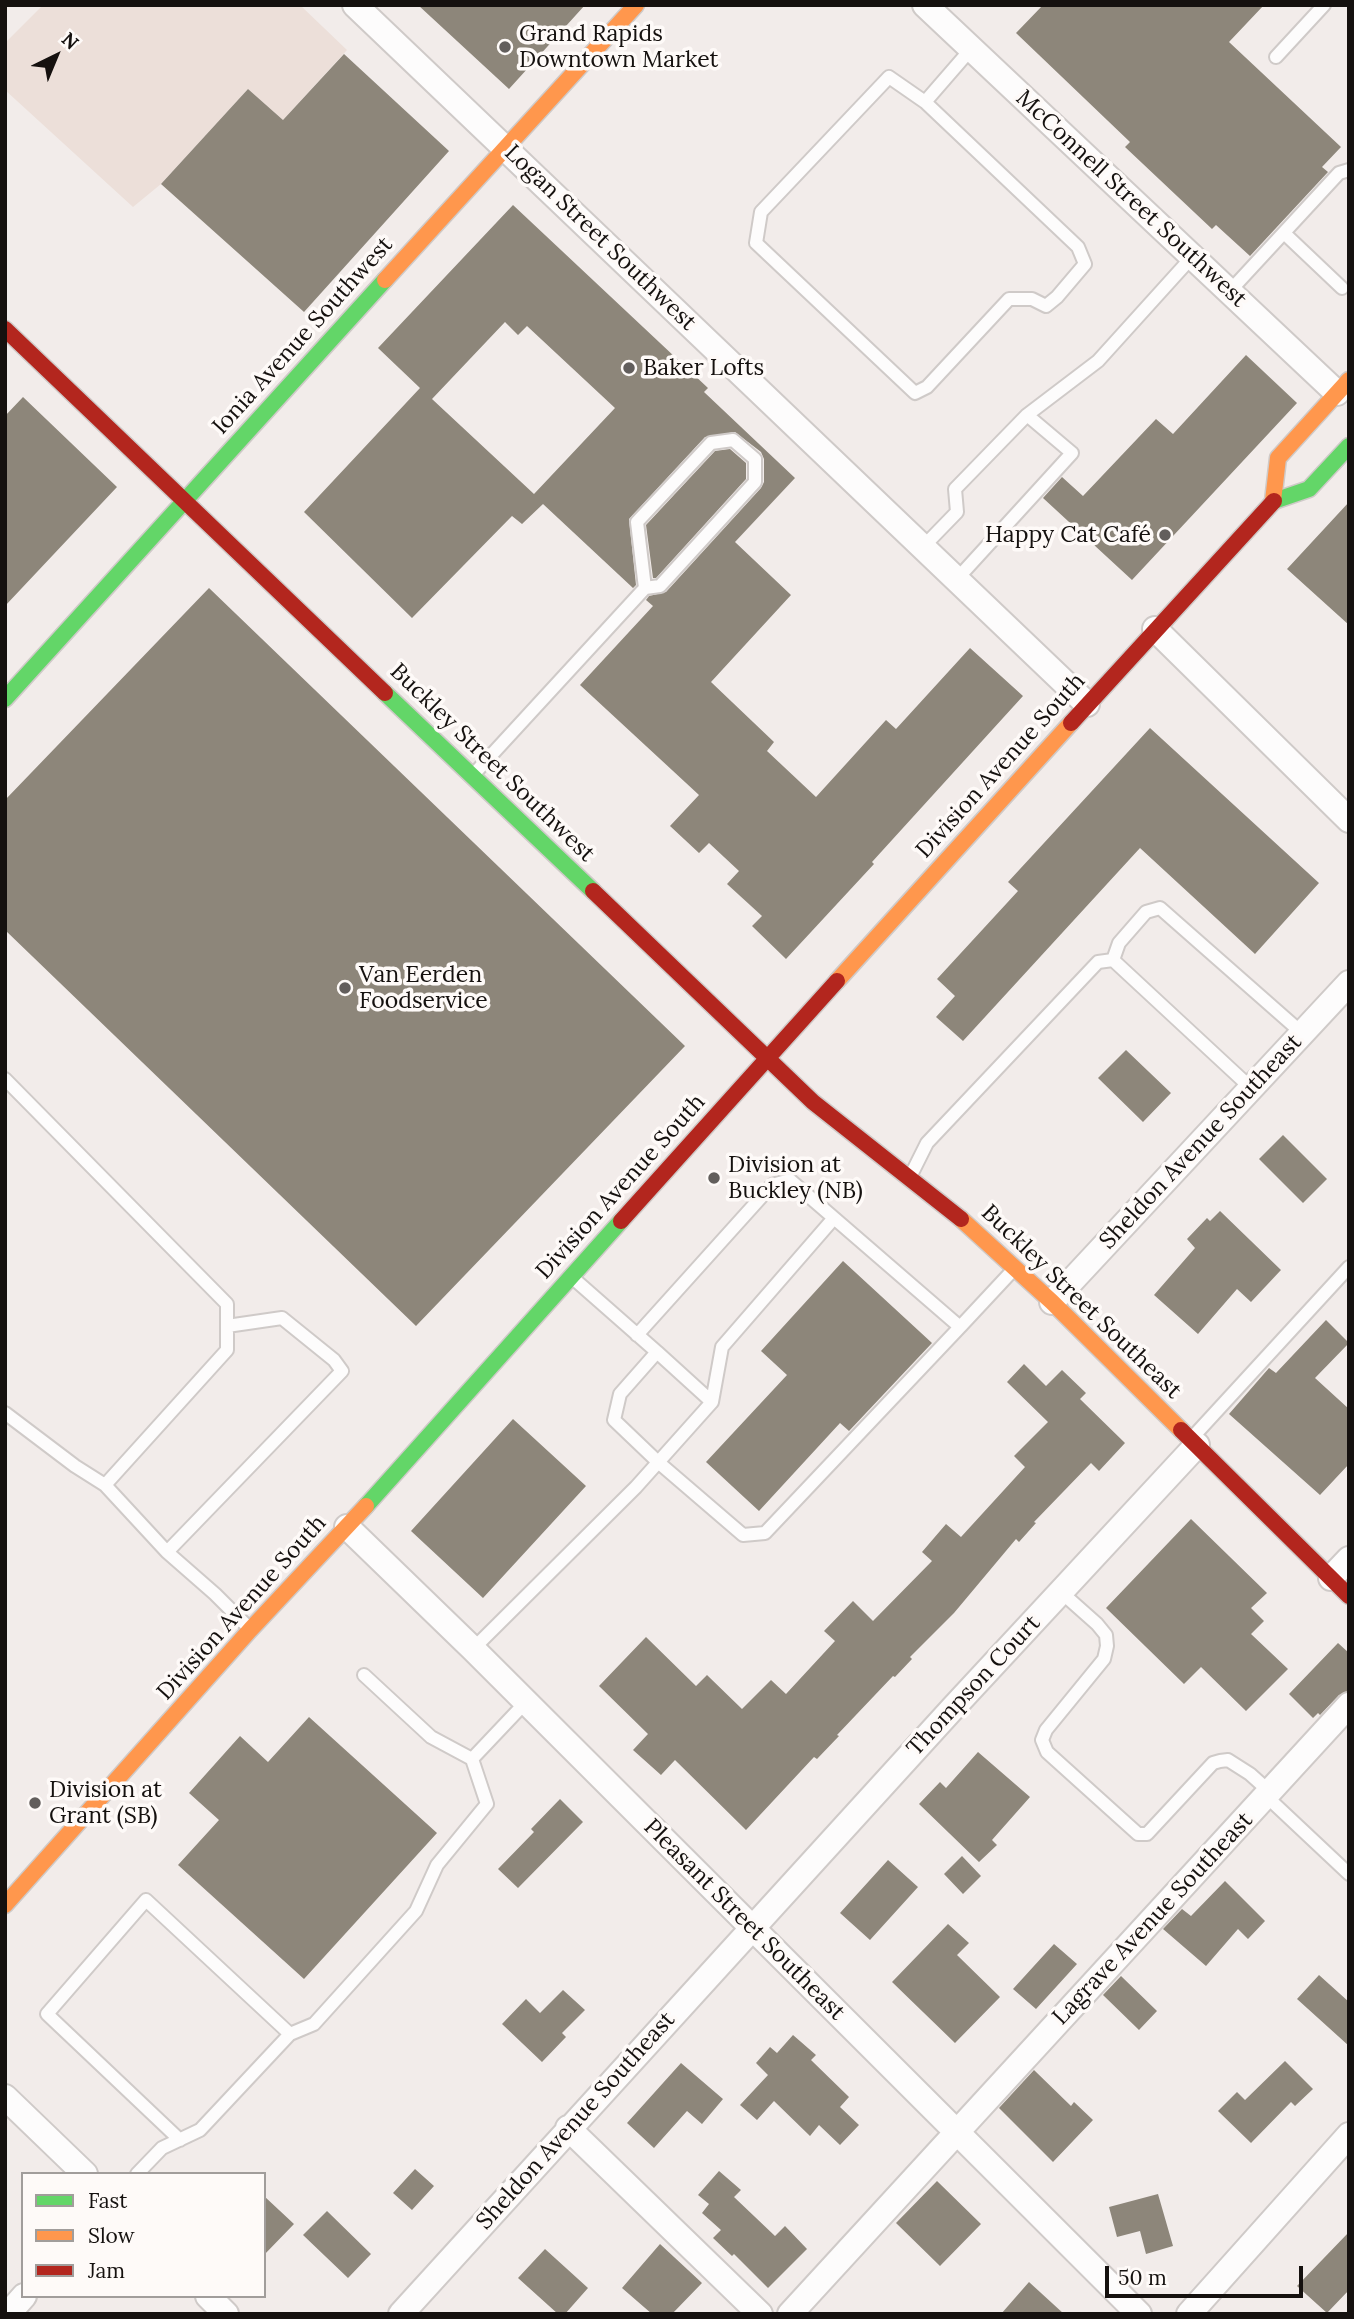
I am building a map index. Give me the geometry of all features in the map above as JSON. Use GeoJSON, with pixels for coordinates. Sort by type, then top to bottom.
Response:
{"type":"FeatureCollection","features":[{"type":"Feature","properties":{"kind":"street","name":"Logan Street Southwest"},"geometry":{"type":"LineString","coordinates":[[355,5],[1087,704]]}},
{"type":"Feature","properties":{"kind":"street","name":"Ionia Avenue Southwest"},"geometry":{"type":"LineString","coordinates":[[5,699],[636,5]]}},
{"type":"Feature","properties":{"kind":"street","name":"McConnell Street Southwest"},"geometry":{"type":"LineString","coordinates":[[932,8],[971,49],[1229,292],[1343,386]]}},
{"type":"Feature","properties":{"kind":"street","name":"Buckley Street Southwest"},"geometry":{"type":"LineString","coordinates":[[5,329],[768,1057]]}},
{"type":"Feature","properties":{"kind":"street"},"geometry":{"type":"LineString","coordinates":[[1273,501],[1278,458],[1343,386]]}},
{"type":"Feature","properties":{"kind":"street","name":"Division Avenue South"},"geometry":{"type":"LineString","coordinates":[[11,1888],[347,1527],[768,1057],[1273,501],[1309,489],[1349,446]]}},
{"type":"Feature","properties":{"kind":"street"},"geometry":{"type":"LineString","coordinates":[[1155,629],[1349,820]]}},
{"type":"Feature","properties":{"kind":"street","name":"Sheldon Avenue Southeast"},"geometry":{"type":"LineString","coordinates":[[1052,1302],[1349,983]]}},
{"type":"Feature","properties":{"kind":"street","name":"Buckley Street Southeast"},"geometry":{"type":"LineString","coordinates":[[768,1057],[813,1102],[971,1227],[1052,1302],[1349,1596]]}},
{"type":"Feature","properties":{"kind":"street","name":"Thompson Court"},"geometry":{"type":"LineString","coordinates":[[752,1928],[1061,1592],[1194,1442]]}},
{"type":"Feature","properties":{"kind":"street","name":"Pleasant Street Southeast"},"geometry":{"type":"LineString","coordinates":[[347,1527],[473,1649],[1139,2314]]}},
{"type":"Feature","properties":{"kind":"street"},"geometry":{"type":"LineString","coordinates":[[1331,1578],[1349,1559]]}},
{"type":"Feature","properties":{"kind":"street","name":"Lagrave Avenue Southeast"},"geometry":{"type":"LineString","coordinates":[[790,2314],[1349,1705]]}},
{"type":"Feature","properties":{"kind":"street","name":"Sheldon Avenue Southeast"},"geometry":{"type":"LineString","coordinates":[[401,2314],[752,1928]]}},
{"type":"Feature","properties":{"kind":"street"},"geometry":{"type":"LineString","coordinates":[[5,2097],[83,2172]]}},
{"type":"Feature","properties":{"kind":"street"},"geometry":{"type":"LineString","coordinates":[[568,2128],[760,2314]]}},
{"type":"Feature","properties":{"kind":"street"},"geometry":{"type":"LineString","coordinates":[[1189,2314],[1349,2135]]}},
{"type":"Feature","properties":{"kind":"street"},"geometry":{"type":"LineString","coordinates":[[8,2314],[22,2298]]}},
{"type":"Feature","properties":{"kind":"street"},"geometry":{"type":"LineString","coordinates":[[210,2298],[226,2314]]}},
{"type":"Feature","properties":{"kind":"lane"},"geometry":{"type":"LineString","coordinates":[[1276,57],[1324,5]]}},
{"type":"Feature","properties":{"kind":"lane"},"geometry":{"type":"LineString","coordinates":[[925,102],[971,49]]}},
{"type":"Feature","properties":{"kind":"lane"},"geometry":{"type":"LineString","coordinates":[[889,76],[925,102],[1078,247],[1085,264],[1046,306],[1032,299],[1009,299],[927,387],[915,393],[756,243],[761,212],[889,76]]}},
{"type":"Feature","properties":{"kind":"lane"},"geometry":{"type":"LineString","coordinates":[[1229,292],[1339,173],[1349,170]]}},
{"type":"Feature","properties":{"kind":"lane"},"geometry":{"type":"LineString","coordinates":[[1284,233],[1342,288]]}},
{"type":"Feature","properties":{"kind":"lane"},"geometry":{"type":"LineString","coordinates":[[923,547],[957,512],[956,489],[1027,415],[1098,361],[1192,257]]}},
{"type":"Feature","properties":{"kind":"lane"},"geometry":{"type":"LineString","coordinates":[[957,579],[1072,453],[1027,415]]}},
{"type":"Feature","properties":{"kind":"lane"},"geometry":{"type":"LineString","coordinates":[[472,775],[645,588],[660,586],[755,482],[755,459],[733,440],[710,443],[637,522],[645,588]]}},
{"type":"Feature","properties":{"kind":"lane"},"geometry":{"type":"LineString","coordinates":[[1113,960],[1119,943],[1146,912],[1160,908],[1302,1033]]}},
{"type":"Feature","properties":{"kind":"lane"},"geometry":{"type":"LineString","coordinates":[[1113,960],[1251,1088]]}},
{"type":"Feature","properties":{"kind":"lane"},"geometry":{"type":"LineString","coordinates":[[910,1178],[927,1143],[1098,962],[1113,960]]}},
{"type":"Feature","properties":{"kind":"lane"},"geometry":{"type":"LineString","coordinates":[[5,1079],[227,1304],[227,1350],[105,1485]]}},
{"type":"Feature","properties":{"kind":"lane"},"geometry":{"type":"LineString","coordinates":[[637,1335],[772,1185],[790,1180],[960,1327]]}},
{"type":"Feature","properties":{"kind":"lane"},"geometry":{"type":"LineString","coordinates":[[473,1649],[636,1487],[712,1402],[722,1347],[834,1218]]}},
{"type":"Feature","properties":{"kind":"lane"},"geometry":{"type":"LineString","coordinates":[[1194,1442],[1349,1267]]}},
{"type":"Feature","properties":{"kind":"lane"},"geometry":{"type":"LineString","coordinates":[[657,1352],[620,1394],[614,1420],[743,1535],[765,1532],[1015,1268]]}},
{"type":"Feature","properties":{"kind":"lane"},"geometry":{"type":"LineString","coordinates":[[572,1277],[712,1402]]}},
{"type":"Feature","properties":{"kind":"lane"},"geometry":{"type":"LineString","coordinates":[[167,1552],[342,1371],[334,1360],[282,1318],[227,1326]]}},
{"type":"Feature","properties":{"kind":"lane"},"geometry":{"type":"LineString","coordinates":[[5,1413],[75,1466],[105,1485],[167,1552],[215,1594],[250,1630]]}},
{"type":"Feature","properties":{"kind":"lane"},"geometry":{"type":"LineString","coordinates":[[1061,1592],[1097,1624],[1106,1635],[1107,1646],[1104,1660],[1046,1730],[1042,1740],[1047,1752],[1138,1834],[1147,1834],[1213,1763],[1228,1760],[1250,1774],[1349,1874]]}},
{"type":"Feature","properties":{"kind":"lane"},"geometry":{"type":"LineString","coordinates":[[138,2172],[162,2148],[200,2130],[290,2034],[314,2024],[416,1911],[437,1865],[487,1804],[472,1759],[431,1737],[364,1675]]}},
{"type":"Feature","properties":{"kind":"lane"},"geometry":{"type":"LineString","coordinates":[[472,1759],[525,1703]]}},
{"type":"Feature","properties":{"kind":"lane"},"geometry":{"type":"LineString","coordinates":[[180,2140],[47,2014],[146,1900],[290,2034]]}},
{"type":"Feature","properties":{"kind":"shaded area"},"geometry":{"type":"Polygon","coordinates":[[[43,5],[300,5],[347,50],[283,120],[248,89],[161,184],[133,207],[5,90],[5,43],[43,5]]]}},
{"type":"Feature","properties":{"kind":"building","name":"Grand Rapids Downtown Market"},"geometry":{"type":"Polygon","coordinates":[[[418,5],[585,5],[509,89],[418,5]]]}},
{"type":"Feature","properties":{"kind":"building"},"geometry":{"type":"Polygon","coordinates":[[[1043,5],[1264,5],[1229,42],[1341,147],[1322,167],[1328,172],[1250,256],[1216,225],[1212,229],[1125,147],[1130,142],[1016,33],[1043,5]]]}},
{"type":"Feature","properties":{"kind":"building"},"geometry":{"type":"Polygon","coordinates":[[[344,54],[449,151],[304,312],[161,184],[248,89],[283,120],[344,54]]]}},
{"type":"Feature","properties":{"kind":"building"},"geometry":{"type":"Polygon","coordinates":[[[513,205],[708,388],[704,392],[795,478],[735,542],[791,595],[711,682],[774,742],[767,751],[816,797],[886,720],[896,729],[970,648],[1023,696],[786,959],[752,926],[762,916],[727,884],[739,871],[709,843],[699,853],[670,826],[699,795],[580,685],[653,606],[646,600],[649,596],[666,592],[761,488],[764,482],[764,459],[761,452],[735,432],[705,437],[629,519],[636,585],[633,588],[543,504],[522,524],[512,516],[412,618],[304,512],[420,388],[378,348],[513,205]],[[505,322],[432,399],[534,494],[615,408],[527,326],[518,335],[505,322]]]}},
{"type":"Feature","properties":{"kind":"building"},"geometry":{"type":"Polygon","coordinates":[[[1246,355],[1297,403],[1132,580],[1043,498],[1062,477],[1083,496],[1156,419],[1173,434],[1246,355]]]}},
{"type":"Feature","properties":{"kind":"building"},"geometry":{"type":"Polygon","coordinates":[[[23,397],[117,487],[5,606],[5,416],[23,397]]]}},
{"type":"Feature","properties":{"kind":"building"},"geometry":{"type":"Polygon","coordinates":[[[730,449],[746,463],[746,479],[656,578],[653,578],[646,525],[715,451],[730,449]]]}},
{"type":"Feature","properties":{"kind":"building"},"geometry":{"type":"Polygon","coordinates":[[[1349,502],[1349,625],[1287,569],[1349,502]]]}},
{"type":"Feature","properties":{"kind":"building","name":"Van Eerden Foodservice"},"geometry":{"type":"Polygon","coordinates":[[[209,588],[685,1046],[416,1326],[5,930],[5,800],[209,588]]]}},
{"type":"Feature","properties":{"kind":"building"},"geometry":{"type":"Polygon","coordinates":[[[1150,728],[1319,883],[1255,954],[1140,848],[963,1041],[936,1017],[955,996],[937,979],[1018,891],[1008,882],[1150,728]]]}},
{"type":"Feature","properties":{"kind":"building"},"geometry":{"type":"Polygon","coordinates":[[[1126,1050],[1171,1093],[1143,1122],[1098,1078],[1126,1050]]]}},
{"type":"Feature","properties":{"kind":"building"},"geometry":{"type":"Polygon","coordinates":[[[1283,1135],[1327,1179],[1303,1203],[1259,1159],[1283,1135]]]}},
{"type":"Feature","properties":{"kind":"building"},"geometry":{"type":"Polygon","coordinates":[[[1220,1211],[1281,1270],[1251,1302],[1237,1289],[1198,1334],[1154,1295],[1195,1248],[1187,1239],[1207,1218],[1210,1221],[1220,1211]]]}},
{"type":"Feature","properties":{"kind":"building"},"geometry":{"type":"Polygon","coordinates":[[[843,1261],[932,1343],[849,1431],[840,1423],[759,1511],[706,1462],[787,1375],[761,1351],[843,1261]]]}},
{"type":"Feature","properties":{"kind":"building"},"geometry":{"type":"Polygon","coordinates":[[[1326,1320],[1349,1343],[1315,1378],[1349,1409],[1349,1464],[1320,1495],[1229,1414],[1269,1368],[1276,1373],[1326,1320]]]}},
{"type":"Feature","properties":{"kind":"building"},"geometry":{"type":"Polygon","coordinates":[[[1024,1364],[1046,1386],[1062,1370],[1086,1393],[1080,1399],[1125,1443],[1099,1471],[1091,1463],[1034,1522],[1036,1523],[1019,1542],[1016,1539],[954,1613],[910,1657],[912,1659],[746,1830],[675,1760],[661,1775],[633,1750],[648,1734],[599,1686],[646,1637],[696,1686],[707,1675],[742,1709],[771,1680],[786,1694],[835,1641],[824,1631],[853,1601],[873,1621],[932,1561],[922,1552],[946,1524],[961,1537],[1025,1467],[1014,1456],[1048,1422],[1007,1382],[1024,1364]]]}},
{"type":"Feature","properties":{"kind":"building"},"geometry":{"type":"Polygon","coordinates":[[[513,1419],[586,1486],[483,1598],[411,1531],[513,1419]]]}},
{"type":"Feature","properties":{"kind":"building"},"geometry":{"type":"Polygon","coordinates":[[[1191,1519],[1267,1593],[1251,1608],[1264,1621],[1251,1634],[1288,1669],[1246,1711],[1201,1667],[1184,1684],[1106,1608],[1191,1519]]]}},
{"type":"Feature","properties":{"kind":"building"},"geometry":{"type":"Polygon","coordinates":[[[1338,1643],[1349,1653],[1349,1691],[1339,1695],[1320,1715],[1318,1713],[1313,1718],[1289,1694],[1338,1643]]]}},
{"type":"Feature","properties":{"kind":"building"},"geometry":{"type":"Polygon","coordinates":[[[309,1717],[437,1833],[304,1979],[178,1865],[219,1820],[189,1793],[240,1736],[268,1762],[309,1717]]]}},
{"type":"Feature","properties":{"kind":"building"},"geometry":{"type":"Polygon","coordinates":[[[978,1752],[1030,1797],[992,1840],[997,1845],[979,1862],[919,1804],[940,1782],[946,1788],[978,1752]]]}},
{"type":"Feature","properties":{"kind":"building"},"geometry":{"type":"Polygon","coordinates":[[[560,1799],[583,1822],[518,1888],[498,1869],[534,1832],[531,1829],[560,1799]]]}},
{"type":"Feature","properties":{"kind":"building"},"geometry":{"type":"Polygon","coordinates":[[[962,1856],[981,1876],[963,1894],[944,1874],[962,1856]]]}},
{"type":"Feature","properties":{"kind":"building"},"geometry":{"type":"Polygon","coordinates":[[[888,1860],[918,1887],[870,1940],[840,1913],[888,1860]]]}},
{"type":"Feature","properties":{"kind":"building"},"geometry":{"type":"Polygon","coordinates":[[[1225,1881],[1265,1921],[1248,1939],[1238,1929],[1206,1966],[1163,1929],[1182,1909],[1191,1916],[1225,1881]]]}},
{"type":"Feature","properties":{"kind":"building"},"geometry":{"type":"Polygon","coordinates":[[[948,1924],[969,1943],[957,1955],[1000,1997],[955,2043],[892,1982],[948,1924]]]}},
{"type":"Feature","properties":{"kind":"building"},"geometry":{"type":"Polygon","coordinates":[[[1054,1944],[1077,1964],[1036,2009],[1013,1989],[1054,1944]]]}},
{"type":"Feature","properties":{"kind":"building"},"geometry":{"type":"Polygon","coordinates":[[[1319,1975],[1349,2002],[1349,2046],[1297,1999],[1319,1975]]]}},
{"type":"Feature","properties":{"kind":"building"},"geometry":{"type":"Polygon","coordinates":[[[1121,1976],[1157,2011],[1139,2030],[1103,1995],[1121,1976]]]}},
{"type":"Feature","properties":{"kind":"building"},"geometry":{"type":"Polygon","coordinates":[[[563,1990],[585,2010],[562,2033],[566,2037],[542,2062],[502,2024],[526,1999],[540,2013],[563,1990]]]}},
{"type":"Feature","properties":{"kind":"building"},"geometry":{"type":"Polygon","coordinates":[[[793,2035],[816,2055],[811,2060],[849,2097],[840,2107],[859,2125],[840,2145],[819,2125],[810,2136],[774,2101],[757,2120],[740,2105],[768,2075],[756,2063],[770,2047],[777,2053],[793,2035]]]}},
{"type":"Feature","properties":{"kind":"building"},"geometry":{"type":"Polygon","coordinates":[[[1285,2061],[1313,2089],[1295,2106],[1291,2102],[1251,2143],[1218,2111],[1237,2092],[1245,2100],[1285,2061]]]}},
{"type":"Feature","properties":{"kind":"building"},"geometry":{"type":"Polygon","coordinates":[[[681,2063],[723,2099],[702,2124],[687,2111],[654,2148],[627,2123],[681,2063]]]}},
{"type":"Feature","properties":{"kind":"building"},"geometry":{"type":"Polygon","coordinates":[[[1034,2070],[1071,2106],[1074,2102],[1093,2120],[1053,2162],[999,2108],[1034,2070]]]}},
{"type":"Feature","properties":{"kind":"building"},"geometry":{"type":"Polygon","coordinates":[[[415,2169],[434,2186],[412,2210],[393,2193],[415,2169]]]}},
{"type":"Feature","properties":{"kind":"building"},"geometry":{"type":"Polygon","coordinates":[[[719,2171],[741,2190],[734,2197],[775,2236],[785,2226],[807,2249],[768,2288],[734,2254],[732,2256],[713,2238],[721,2230],[702,2213],[709,2204],[698,2195],[719,2171]]]}},
{"type":"Feature","properties":{"kind":"building"},"geometry":{"type":"Polygon","coordinates":[[[937,2181],[981,2224],[940,2266],[896,2223],[937,2181]]]}},
{"type":"Feature","properties":{"kind":"building"},"geometry":{"type":"Polygon","coordinates":[[[1158,2194],[1173,2246],[1146,2254],[1140,2231],[1117,2237],[1109,2207],[1158,2194]]]}},
{"type":"Feature","properties":{"kind":"building"},"geometry":{"type":"Polygon","coordinates":[[[266,2198],[294,2224],[266,2253],[266,2198]]]}},
{"type":"Feature","properties":{"kind":"building"},"geometry":{"type":"Polygon","coordinates":[[[327,2211],[371,2254],[348,2278],[303,2235],[327,2211]]]}},
{"type":"Feature","properties":{"kind":"building"},"geometry":{"type":"Polygon","coordinates":[[[1349,2232],[1349,2290],[1327,2313],[1297,2286],[1349,2232]]]}},
{"type":"Feature","properties":{"kind":"building"},"geometry":{"type":"Polygon","coordinates":[[[660,2244],[702,2283],[672,2314],[652,2314],[622,2288],[660,2244]]]}},
{"type":"Feature","properties":{"kind":"building"},"geometry":{"type":"Polygon","coordinates":[[[545,2249],[588,2288],[565,2314],[558,2314],[518,2278],[545,2249]]]}},
{"type":"Feature","properties":{"kind":"building"},"geometry":{"type":"Polygon","coordinates":[[[1029,2282],[1064,2314],[1001,2314],[1029,2282]]]}},
{"type":"Feature","properties":{"kind":"traffic: fast"},"geometry":{"type":"LineString","coordinates":[[5,699],[385,280]]}},
{"type":"Feature","properties":{"kind":"traffic: fast"},"geometry":{"type":"LineString","coordinates":[[1274,501],[1309,489],[1349,446]]}},
{"type":"Feature","properties":{"kind":"traffic: fast"},"geometry":{"type":"LineString","coordinates":[[385,693],[593,891]]}},
{"type":"Feature","properties":{"kind":"traffic: fast"},"geometry":{"type":"LineString","coordinates":[[366,1506],[621,1221]]}},
{"type":"Feature","properties":{"kind":"traffic: slow"},"geometry":{"type":"LineString","coordinates":[[385,280],[636,5]]}},
{"type":"Feature","properties":{"kind":"traffic: slow"},"geometry":{"type":"LineString","coordinates":[[1273,501],[1278,458],[1349,380]]}},
{"type":"Feature","properties":{"kind":"traffic: slow"},"geometry":{"type":"LineString","coordinates":[[837,981],[1071,723]]}},
{"type":"Feature","properties":{"kind":"traffic: slow"},"geometry":{"type":"LineString","coordinates":[[961,1219],[1052,1302],[1181,1430]]}},
{"type":"Feature","properties":{"kind":"traffic: slow"},"geometry":{"type":"LineString","coordinates":[[5,1905],[250,1630],[366,1506]]}},
{"type":"Feature","properties":{"kind":"traffic: jam"},"geometry":{"type":"LineString","coordinates":[[5,329],[385,693]]}},
{"type":"Feature","properties":{"kind":"traffic: jam"},"geometry":{"type":"LineString","coordinates":[[1071,723],[1274,501]]}},
{"type":"Feature","properties":{"kind":"traffic: jam"},"geometry":{"type":"LineString","coordinates":[[593,891],[813,1102],[961,1219]]}},
{"type":"Feature","properties":{"kind":"traffic: jam"},"geometry":{"type":"LineString","coordinates":[[621,1221],[837,981]]}},
{"type":"Feature","properties":{"kind":"traffic: jam"},"geometry":{"type":"LineString","coordinates":[[1181,1430],[1349,1596]]}},
{"type":"Feature","properties":{"kind":"place","name":"Grand Rapids Downtown Market"},"geometry":{"type":"Point","coordinates":[505,47]}},
{"type":"Feature","properties":{"kind":"place","name":"Baker Lofts"},"geometry":{"type":"Point","coordinates":[629,368]}},
{"type":"Feature","properties":{"kind":"place","name":"Happy Cat Café"},"geometry":{"type":"Point","coordinates":[1165,535]}},
{"type":"Feature","properties":{"kind":"place","name":"Van Eerden Foodservice"},"geometry":{"type":"Point","coordinates":[345,988]}},
{"type":"Feature","properties":{"kind":"place","name":"Division at Buckley (NB)"},"geometry":{"type":"Point","coordinates":[714,1178]}},
{"type":"Feature","properties":{"kind":"place","name":"Division at Grant (SB)"},"geometry":{"type":"Point","coordinates":[35,1803]}}]}
